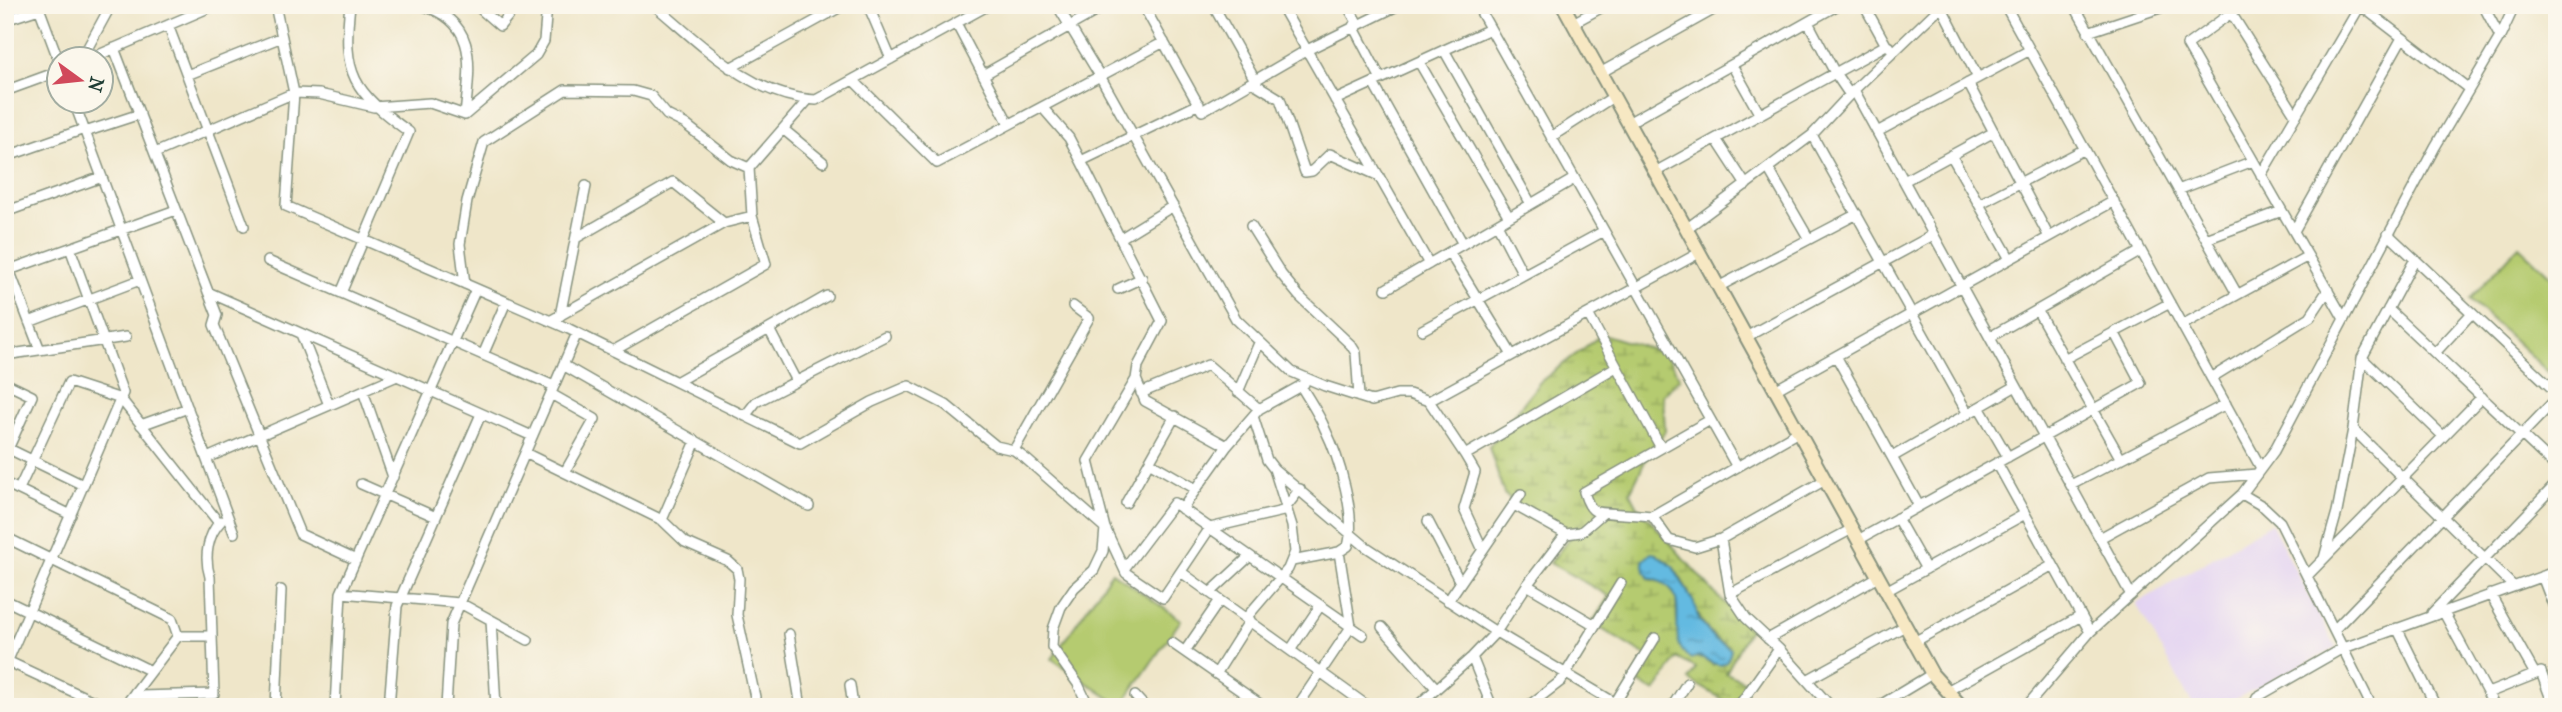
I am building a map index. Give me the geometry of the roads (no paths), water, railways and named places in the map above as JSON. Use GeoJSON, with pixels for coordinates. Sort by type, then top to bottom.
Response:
{"type":"FeatureCollection","features":[{"type":"Feature","properties":{"kind":"street"},"geometry":{"type":"LineString","coordinates":[[89,46],[111,5]]}},
{"type":"Feature","properties":{"kind":"street"},"geometry":{"type":"LineString","coordinates":[[116,47],[215,5]]}},
{"type":"Feature","properties":{"kind":"street"},"geometry":{"type":"LineString","coordinates":[[275,5],[293,93],[286,206],[577,333],[800,443],[873,402],[909,386],[946,405],[996,446],[1014,450],[1105,528]]}},
{"type":"Feature","properties":{"kind":"street"},"geometry":{"type":"LineString","coordinates":[[341,293],[409,132],[374,107],[351,71],[348,58],[350,5]]}},
{"type":"Feature","properties":{"kind":"street"},"geometry":{"type":"LineString","coordinates":[[420,5],[438,10],[449,17],[462,33],[469,50],[465,115]]}},
{"type":"Feature","properties":{"kind":"street"},"geometry":{"type":"LineString","coordinates":[[477,5],[500,26],[517,5]]}},
{"type":"Feature","properties":{"kind":"street"},"geometry":{"type":"LineString","coordinates":[[654,5],[730,68],[753,82],[795,99],[808,100],[816,100],[989,5]]}},
{"type":"Feature","properties":{"kind":"street"},"geometry":{"type":"LineString","coordinates":[[730,68],[844,5]]}},
{"type":"Feature","properties":{"kind":"street"},"geometry":{"type":"LineString","coordinates":[[868,5],[891,59]]}},
{"type":"Feature","properties":{"kind":"street"},"geometry":{"type":"LineString","coordinates":[[1057,5],[1134,135],[1236,319],[1292,372],[1371,401],[1397,394],[1409,394],[1429,401],[1475,472],[1464,509],[1482,548]]}},
{"type":"Feature","properties":{"kind":"street"},"geometry":{"type":"LineString","coordinates":[[983,75],[1107,5]]}},
{"type":"Feature","properties":{"kind":"street"},"geometry":{"type":"LineString","coordinates":[[1143,5],[1202,111],[1307,50],[1399,5]]}},
{"type":"Feature","properties":{"kind":"street"},"geometry":{"type":"LineString","coordinates":[[1213,5],[1253,81],[1280,99],[1304,172],[1312,171],[1330,154],[1379,176]]}},
{"type":"Feature","properties":{"kind":"street"},"geometry":{"type":"LineString","coordinates":[[1281,5],[1429,264]]}},
{"type":"Feature","properties":{"kind":"street"},"geometry":{"type":"LineString","coordinates":[[1347,5],[1377,81],[1463,244]]}},
{"type":"Feature","properties":{"kind":"street"},"geometry":{"type":"LineString","coordinates":[[1476,5],[1737,467]]}},
{"type":"Feature","properties":{"kind":"street"},"geometry":{"type":"LineString","coordinates":[[1563,5],[1932,674],[1962,707]]}},
{"type":"Feature","properties":{"kind":"street"},"geometry":{"type":"LineString","coordinates":[[1573,23],[1606,5]]}},
{"type":"Feature","properties":{"kind":"street"},"geometry":{"type":"LineString","coordinates":[[1600,73],[1722,5]]}},
{"type":"Feature","properties":{"kind":"street"},"geometry":{"type":"LineString","coordinates":[[1628,123],[1838,5]]}},
{"type":"Feature","properties":{"kind":"street"},"geometry":{"type":"LineString","coordinates":[[1864,5],[1886,45],[1895,51]]}},
{"type":"Feature","properties":{"kind":"street"},"geometry":{"type":"LineString","coordinates":[[2005,5],[2226,404],[2259,471]]}},
{"type":"Feature","properties":{"kind":"street"},"geometry":{"type":"LineString","coordinates":[[2074,5],[2237,295]]}},
{"type":"Feature","properties":{"kind":"street"},"geometry":{"type":"LineString","coordinates":[[2088,32],[2169,5]]}},
{"type":"Feature","properties":{"kind":"street"},"geometry":{"type":"LineString","coordinates":[[2242,5],[2229,9],[2187,45],[2344,319]]}},
{"type":"Feature","properties":{"kind":"street"},"geometry":{"type":"LineString","coordinates":[[2483,5],[2500,37]]}},
{"type":"Feature","properties":{"kind":"street"},"geometry":{"type":"LineString","coordinates":[[2026,707],[2090,632],[2242,494],[2274,451],[2435,147],[2500,37],[2515,5]]}},
{"type":"Feature","properties":{"kind":"street"},"geometry":{"type":"LineString","coordinates":[[465,115],[536,54],[544,41],[546,6]]}},
{"type":"Feature","properties":{"kind":"street"},"geometry":{"type":"LineString","coordinates":[[2261,175],[2360,6],[2469,89]]}},
{"type":"Feature","properties":{"kind":"street"},"geometry":{"type":"LineString","coordinates":[[5,20],[38,7],[53,46]]}},
{"type":"Feature","properties":{"kind":"street"},"geometry":{"type":"LineString","coordinates":[[1686,229],[1812,135],[1938,8],[1978,78]]}},
{"type":"Feature","properties":{"kind":"street"},"geometry":{"type":"LineString","coordinates":[[2229,9],[2296,116]]}},
{"type":"Feature","properties":{"kind":"street"},"geometry":{"type":"LineString","coordinates":[[1808,22],[1835,73],[1852,92],[1877,132],[2131,595]]}},
{"type":"Feature","properties":{"kind":"street"},"geometry":{"type":"LineString","coordinates":[[956,23],[1009,124]]}},
{"type":"Feature","properties":{"kind":"street"},"geometry":{"type":"LineString","coordinates":[[168,25],[244,226]]}},
{"type":"Feature","properties":{"kind":"street"},"geometry":{"type":"LineString","coordinates":[[1335,100],[1490,29]]}},
{"type":"Feature","properties":{"kind":"street"},"geometry":{"type":"LineString","coordinates":[[187,75],[282,37]]}},
{"type":"Feature","properties":{"kind":"street"},"geometry":{"type":"LineString","coordinates":[[2294,231],[2402,38]]}},
{"type":"Feature","properties":{"kind":"street"},"geometry":{"type":"LineString","coordinates":[[853,80],[937,163],[1164,42]]}},
{"type":"Feature","properties":{"kind":"street"},"geometry":{"type":"LineString","coordinates":[[1655,172],[1886,45]]}},
{"type":"Feature","properties":{"kind":"street"},"geometry":{"type":"LineString","coordinates":[[1444,50],[1531,204]]}},
{"type":"Feature","properties":{"kind":"street"},"geometry":{"type":"LineString","coordinates":[[1877,132],[2030,51]]}},
{"type":"Feature","properties":{"kind":"street"},"geometry":{"type":"LineString","coordinates":[[116,53],[217,315],[214,325],[300,534],[356,560]]}},
{"type":"Feature","properties":{"kind":"street"},"geometry":{"type":"LineString","coordinates":[[1419,62],[1509,217]]}},
{"type":"Feature","properties":{"kind":"street"},"geometry":{"type":"LineString","coordinates":[[1732,65],[1760,115]]}},
{"type":"Feature","properties":{"kind":"street"},"geometry":{"type":"LineString","coordinates":[[5,91],[46,76]]}},
{"type":"Feature","properties":{"kind":"street"},"geometry":{"type":"LineString","coordinates":[[1968,83],[2049,237]]}},
{"type":"Feature","properties":{"kind":"street"},"geometry":{"type":"LineString","coordinates":[[465,284],[460,244],[467,201],[484,142],[565,90],[633,91],[651,96],[667,115],[685,124],[731,160],[749,169]]}},
{"type":"Feature","properties":{"kind":"street"},"geometry":{"type":"LineString","coordinates":[[155,153],[293,93],[319,94],[374,107],[430,103],[465,115]]}},
{"type":"Feature","properties":{"kind":"street"},"geometry":{"type":"LineString","coordinates":[[1551,137],[1613,97]]}},
{"type":"Feature","properties":{"kind":"street"},"geometry":{"type":"LineString","coordinates":[[613,351],[766,264],[752,216],[749,169],[808,100]]}},
{"type":"Feature","properties":{"kind":"street"},"geometry":{"type":"LineString","coordinates":[[1081,161],[1199,104]]}},
{"type":"Feature","properties":{"kind":"street"},"geometry":{"type":"LineString","coordinates":[[1042,107],[1069,138],[1162,321],[1138,366],[1136,379],[1088,461],[1105,528],[1124,569],[1163,598],[1210,528],[1283,512],[1300,489]]}},
{"type":"Feature","properties":{"kind":"street"},"geometry":{"type":"LineString","coordinates":[[5,157],[139,114]]}},
{"type":"Feature","properties":{"kind":"street"},"geometry":{"type":"LineString","coordinates":[[79,116],[234,533]]}},
{"type":"Feature","properties":{"kind":"street"},"geometry":{"type":"LineString","coordinates":[[783,129],[823,162]]}},
{"type":"Feature","properties":{"kind":"street"},"geometry":{"type":"LineString","coordinates":[[1904,181],[1994,132]]}},
{"type":"Feature","properties":{"kind":"street"},"geometry":{"type":"LineString","coordinates":[[1812,135],[1968,414]]}},
{"type":"Feature","properties":{"kind":"street"},"geometry":{"type":"LineString","coordinates":[[1716,139],[1746,185]]}},
{"type":"Feature","properties":{"kind":"street"},"geometry":{"type":"LineString","coordinates":[[1979,204],[2085,149]]}},
{"type":"Feature","properties":{"kind":"street"},"geometry":{"type":"LineString","coordinates":[[1951,155],[2010,258]]}},
{"type":"Feature","properties":{"kind":"street"},"geometry":{"type":"LineString","coordinates":[[2178,190],[2253,161]]}},
{"type":"Feature","properties":{"kind":"street"},"geometry":{"type":"LineString","coordinates":[[1768,168],[1809,239]]}},
{"type":"Feature","properties":{"kind":"street"},"geometry":{"type":"LineString","coordinates":[[5,212],[102,177]]}},
{"type":"Feature","properties":{"kind":"street"},"geometry":{"type":"LineString","coordinates":[[1386,289],[1574,179]]}},
{"type":"Feature","properties":{"kind":"street"},"geometry":{"type":"LineString","coordinates":[[576,238],[673,182],[724,223]]}},
{"type":"Feature","properties":{"kind":"street"},"geometry":{"type":"LineString","coordinates":[[560,316],[586,186]]}},
{"type":"Feature","properties":{"kind":"street"},"geometry":{"type":"LineString","coordinates":[[1775,390],[2113,201]]}},
{"type":"Feature","properties":{"kind":"street"},"geometry":{"type":"LineString","coordinates":[[1121,238],[1173,206]]}},
{"type":"Feature","properties":{"kind":"street"},"geometry":{"type":"LineString","coordinates":[[9,270],[176,210]]}},
{"type":"Feature","properties":{"kind":"street"},"geometry":{"type":"LineString","coordinates":[[2206,239],[2282,211]]}},
{"type":"Feature","properties":{"kind":"street"},"geometry":{"type":"LineString","coordinates":[[1718,287],[1857,214]]}},
{"type":"Feature","properties":{"kind":"street"},"geometry":{"type":"LineString","coordinates":[[550,321],[724,223],[752,216]]}},
{"type":"Feature","properties":{"kind":"street"},"geometry":{"type":"LineString","coordinates":[[1497,224],[1524,274]]}},
{"type":"Feature","properties":{"kind":"street"},"geometry":{"type":"LineString","coordinates":[[1251,226],[1287,281],[1351,345],[1356,353],[1359,397]]}},
{"type":"Feature","properties":{"kind":"street"},"geometry":{"type":"LineString","coordinates":[[1422,330],[1604,231]]}},
{"type":"Feature","properties":{"kind":"street"},"geometry":{"type":"LineString","coordinates":[[1746,337],[1933,234]]}},
{"type":"Feature","properties":{"kind":"street"},"geometry":{"type":"LineString","coordinates":[[2335,629],[2557,395],[2388,234]]}},
{"type":"Feature","properties":{"kind":"street"},"geometry":{"type":"LineString","coordinates":[[70,248],[123,393],[6,663],[106,707]]}},
{"type":"Feature","properties":{"kind":"street"},"geometry":{"type":"LineString","coordinates":[[1990,337],[2141,251]]}},
{"type":"Feature","properties":{"kind":"street"},"geometry":{"type":"LineString","coordinates":[[1449,252],[1512,355]]}},
{"type":"Feature","properties":{"kind":"street"},"geometry":{"type":"LineString","coordinates":[[1429,401],[1699,253]]}},
{"type":"Feature","properties":{"kind":"street"},"geometry":{"type":"LineString","coordinates":[[2182,325],[2308,256]]}},
{"type":"Feature","properties":{"kind":"street"},"geometry":{"type":"LineString","coordinates":[[5,259],[40,350]]}},
{"type":"Feature","properties":{"kind":"street"},"geometry":{"type":"LineString","coordinates":[[2324,558],[2337,512],[2353,429],[2362,358],[2414,259]]}},
{"type":"Feature","properties":{"kind":"street"},"geometry":{"type":"LineString","coordinates":[[268,261],[483,355],[552,390],[595,419],[565,472]]}},
{"type":"Feature","properties":{"kind":"street"},"geometry":{"type":"LineString","coordinates":[[1118,289],[1142,278]]}},
{"type":"Feature","properties":{"kind":"street"},"geometry":{"type":"LineString","coordinates":[[29,322],[140,280]]}},
{"type":"Feature","properties":{"kind":"street"},"geometry":{"type":"LineString","coordinates":[[335,707],[341,593],[477,289]]}},
{"type":"Feature","properties":{"kind":"street"},"geometry":{"type":"LineString","coordinates":[[2211,378],[2310,317],[2328,290]]}},
{"type":"Feature","properties":{"kind":"street"},"geometry":{"type":"LineString","coordinates":[[208,292],[532,436]]}},
{"type":"Feature","properties":{"kind":"street"},"geometry":{"type":"LineString","coordinates":[[676,382],[827,296]]}},
{"type":"Feature","properties":{"kind":"street"},"geometry":{"type":"LineString","coordinates":[[483,355],[506,302]]}},
{"type":"Feature","properties":{"kind":"street"},"geometry":{"type":"LineString","coordinates":[[2064,359],[2170,303]]}},
{"type":"Feature","properties":{"kind":"street"},"geometry":{"type":"LineString","coordinates":[[1014,450],[1089,318],[1073,306]]}},
{"type":"Feature","properties":{"kind":"street"},"geometry":{"type":"LineString","coordinates":[[2388,309],[2557,468]]}},
{"type":"Feature","properties":{"kind":"street"},"geometry":{"type":"LineString","coordinates":[[2037,310],[2121,459]]}},
{"type":"Feature","properties":{"kind":"street"},"geometry":{"type":"LineString","coordinates":[[2435,353],[2472,313]]}},
{"type":"Feature","properties":{"kind":"street"},"geometry":{"type":"LineString","coordinates":[[1588,314],[1661,448]]}},
{"type":"Feature","properties":{"kind":"street"},"geometry":{"type":"LineString","coordinates":[[769,329],[796,381]]}},
{"type":"Feature","properties":{"kind":"street"},"geometry":{"type":"LineString","coordinates":[[1730,594],[1855,534],[1897,518],[2141,383],[2114,332]]}},
{"type":"Feature","properties":{"kind":"street"},"geometry":{"type":"LineString","coordinates":[[446,707],[451,624],[577,333]]}},
{"type":"Feature","properties":{"kind":"street"},"geometry":{"type":"LineString","coordinates":[[301,334],[329,405]]}},
{"type":"Feature","properties":{"kind":"street"},"geometry":{"type":"LineString","coordinates":[[745,416],[756,402],[885,335]]}},
{"type":"Feature","properties":{"kind":"street"},"geometry":{"type":"LineString","coordinates":[[5,355],[126,337]]}},
{"type":"Feature","properties":{"kind":"street"},"geometry":{"type":"LineString","coordinates":[[1238,392],[1259,343]]}},
{"type":"Feature","properties":{"kind":"street"},"geometry":{"type":"LineString","coordinates":[[1836,356],[1919,506]]}},
{"type":"Feature","properties":{"kind":"street"},"geometry":{"type":"LineString","coordinates":[[2362,358],[2443,436]]}},
{"type":"Feature","properties":{"kind":"street"},"geometry":{"type":"LineString","coordinates":[[564,365],[809,506]]}},
{"type":"Feature","properties":{"kind":"street"},"geometry":{"type":"LineString","coordinates":[[1141,393],[1208,365],[1238,392],[1256,413],[1266,460],[1274,470],[1352,535],[1496,632],[1619,705],[1655,638]]}},
{"type":"Feature","properties":{"kind":"street"},"geometry":{"type":"LineString","coordinates":[[1465,455],[1616,366]]}},
{"type":"Feature","properties":{"kind":"street"},"geometry":{"type":"LineString","coordinates":[[206,458],[397,376]]}},
{"type":"Feature","properties":{"kind":"street"},"geometry":{"type":"LineString","coordinates":[[1136,379],[1145,401],[1227,446]]}},
{"type":"Feature","properties":{"kind":"street"},"geometry":{"type":"LineString","coordinates":[[1182,509],[1227,446],[1256,413],[1311,380]]}},
{"type":"Feature","properties":{"kind":"street"},"geometry":{"type":"LineString","coordinates":[[19,489],[69,382],[121,399],[219,523]]}},
{"type":"Feature","properties":{"kind":"street"},"geometry":{"type":"LineString","coordinates":[[5,383],[32,396],[7,448],[83,485]]}},
{"type":"Feature","properties":{"kind":"street"},"geometry":{"type":"LineString","coordinates":[[1292,561],[1339,552],[1348,546],[1352,535],[1350,507],[1326,430],[1301,386]]}},
{"type":"Feature","properties":{"kind":"street"},"geometry":{"type":"LineString","coordinates":[[1892,457],[2016,386]]}},
{"type":"Feature","properties":{"kind":"street"},"geometry":{"type":"LineString","coordinates":[[363,391],[393,477]]}},
{"type":"Feature","properties":{"kind":"street"},"geometry":{"type":"LineString","coordinates":[[2307,576],[2482,397]]}},
{"type":"Feature","properties":{"kind":"street"},"geometry":{"type":"LineString","coordinates":[[2071,485],[2226,404]]}},
{"type":"Feature","properties":{"kind":"street"},"geometry":{"type":"LineString","coordinates":[[1979,407],[2008,457]]}},
{"type":"Feature","properties":{"kind":"street"},"geometry":{"type":"LineString","coordinates":[[141,425],[188,408]]}},
{"type":"Feature","properties":{"kind":"street"},"geometry":{"type":"LineString","coordinates":[[389,707],[397,606],[481,414]]}},
{"type":"Feature","properties":{"kind":"street"},"geometry":{"type":"LineString","coordinates":[[1126,503],[1175,416]]}},
{"type":"Feature","properties":{"kind":"street"},"geometry":{"type":"LineString","coordinates":[[1710,420],[1584,492],[1594,511],[1652,516],[1798,432]]}},
{"type":"Feature","properties":{"kind":"street"},"geometry":{"type":"LineString","coordinates":[[2353,429],[2512,585]]}},
{"type":"Feature","properties":{"kind":"street"},"geometry":{"type":"LineString","coordinates":[[662,520],[696,441]]}},
{"type":"Feature","properties":{"kind":"street"},"geometry":{"type":"LineString","coordinates":[[525,453],[662,520],[685,542],[728,561],[737,569],[737,615],[755,697],[751,707]]}},
{"type":"Feature","properties":{"kind":"street"},"geometry":{"type":"LineString","coordinates":[[1149,462],[1196,489]]}},
{"type":"Feature","properties":{"kind":"street"},"geometry":{"type":"LineString","coordinates":[[1997,463],[2090,632]]}},
{"type":"Feature","properties":{"kind":"street"},"geometry":{"type":"LineString","coordinates":[[1216,674],[1248,619],[1288,569],[1295,552],[1292,526],[1274,470]]}},
{"type":"Feature","properties":{"kind":"street"},"geometry":{"type":"LineString","coordinates":[[2100,538],[2209,478],[2259,471]]}},
{"type":"Feature","properties":{"kind":"street"},"geometry":{"type":"LineString","coordinates":[[1652,516],[1662,532],[1677,544],[1695,547],[1721,539],[1825,480]]}},
{"type":"Feature","properties":{"kind":"street"},"geometry":{"type":"LineString","coordinates":[[5,483],[71,515]]}},
{"type":"Feature","properties":{"kind":"street"},"geometry":{"type":"LineString","coordinates":[[2430,616],[2557,483]]}},
{"type":"Feature","properties":{"kind":"street"},"geometry":{"type":"LineString","coordinates":[[361,484],[436,517]]}},
{"type":"Feature","properties":{"kind":"street"},"geometry":{"type":"LineString","coordinates":[[2242,494],[2264,507],[2280,522],[2372,707]]}},
{"type":"Feature","properties":{"kind":"street"},"geometry":{"type":"LineString","coordinates":[[1448,601],[1521,495]]}},
{"type":"Feature","properties":{"kind":"street"},"geometry":{"type":"LineString","coordinates":[[1124,569],[1174,503],[1363,635]]}},
{"type":"Feature","properties":{"kind":"street"},"geometry":{"type":"LineString","coordinates":[[1514,505],[1566,534],[1581,531],[1603,513]]}},
{"type":"Feature","properties":{"kind":"street"},"geometry":{"type":"LineString","coordinates":[[1886,591],[2025,514]]}},
{"type":"Feature","properties":{"kind":"street"},"geometry":{"type":"LineString","coordinates":[[124,707],[138,698],[214,694],[210,577],[206,559],[213,531],[229,517]]}},
{"type":"Feature","properties":{"kind":"street"},"geometry":{"type":"LineString","coordinates":[[1897,518],[1926,569]]}},
{"type":"Feature","properties":{"kind":"street"},"geometry":{"type":"LineString","coordinates":[[1427,521],[1460,582]]}},
{"type":"Feature","properties":{"kind":"street"},"geometry":{"type":"LineString","coordinates":[[1089,707],[1078,684],[1052,647],[1053,629],[1061,607],[1073,588],[1094,570],[1103,551],[1105,528]]}},
{"type":"Feature","properties":{"kind":"street"},"geometry":{"type":"LineString","coordinates":[[1416,707],[1496,632],[1527,584],[1566,534]]}},
{"type":"Feature","properties":{"kind":"street"},"geometry":{"type":"LineString","coordinates":[[5,537],[172,620],[178,636]]}},
{"type":"Feature","properties":{"kind":"street"},"geometry":{"type":"LineString","coordinates":[[1721,539],[1730,594],[1746,618],[1779,649],[1831,707]]}},
{"type":"Feature","properties":{"kind":"street"},"geometry":{"type":"LineString","coordinates":[[1297,707],[1351,627],[1339,552]]}},
{"type":"Feature","properties":{"kind":"street"},"geometry":{"type":"LineString","coordinates":[[1210,593],[1250,556]]}},
{"type":"Feature","properties":{"kind":"street"},"geometry":{"type":"LineString","coordinates":[[1914,642],[2053,565]]}},
{"type":"Feature","properties":{"kind":"street"},"geometry":{"type":"LineString","coordinates":[[2253,707],[2257,697],[2341,649],[2512,585],[2557,571]]}},
{"type":"Feature","properties":{"kind":"street"},"geometry":{"type":"LineString","coordinates":[[1181,572],[1369,707]]}},
{"type":"Feature","properties":{"kind":"street"},"geometry":{"type":"LineString","coordinates":[[2542,576],[2557,615]]}},
{"type":"Feature","properties":{"kind":"street"},"geometry":{"type":"LineString","coordinates":[[1768,639],[1878,577]]}},
{"type":"Feature","properties":{"kind":"street"},"geometry":{"type":"LineString","coordinates":[[1527,707],[1556,685],[1621,583]]}},
{"type":"Feature","properties":{"kind":"street"},"geometry":{"type":"LineString","coordinates":[[1527,584],[1595,625]]}},
{"type":"Feature","properties":{"kind":"street"},"geometry":{"type":"LineString","coordinates":[[276,707],[281,590]]}},
{"type":"Feature","properties":{"kind":"street"},"geometry":{"type":"LineString","coordinates":[[341,593],[460,603],[528,640]]}},
{"type":"Feature","properties":{"kind":"street"},"geometry":{"type":"LineString","coordinates":[[2490,594],[2535,674]]}},
{"type":"Feature","properties":{"kind":"street"},"geometry":{"type":"LineString","coordinates":[[5,600],[151,671]]}},
{"type":"Feature","properties":{"kind":"street"},"geometry":{"type":"LineString","coordinates":[[1185,651],[1220,600]]}},
{"type":"Feature","properties":{"kind":"street"},"geometry":{"type":"LineString","coordinates":[[1291,649],[1320,606]]}},
{"type":"Feature","properties":{"kind":"street"},"geometry":{"type":"LineString","coordinates":[[2443,611],[2495,707]]}},
{"type":"Feature","properties":{"kind":"street"},"geometry":{"type":"LineString","coordinates":[[1947,691],[2081,616]]}},
{"type":"Feature","properties":{"kind":"street"},"geometry":{"type":"LineString","coordinates":[[491,620],[496,707]]}},
{"type":"Feature","properties":{"kind":"street"},"geometry":{"type":"LineString","coordinates":[[1807,680],[1905,626]]}},
{"type":"Feature","properties":{"kind":"street"},"geometry":{"type":"LineString","coordinates":[[1382,627],[1436,688]]}},
{"type":"Feature","properties":{"kind":"street"},"geometry":{"type":"LineString","coordinates":[[2397,628],[2436,707]]}},
{"type":"Feature","properties":{"kind":"street"},"geometry":{"type":"LineString","coordinates":[[789,634],[801,707]]}},
{"type":"Feature","properties":{"kind":"street"},"geometry":{"type":"LineString","coordinates":[[178,636],[212,636]]}},
{"type":"Feature","properties":{"kind":"street"},"geometry":{"type":"LineString","coordinates":[[138,698],[151,671],[178,636]]}},
{"type":"Feature","properties":{"kind":"street"},"geometry":{"type":"LineString","coordinates":[[1172,643],[1264,707]]}},
{"type":"Feature","properties":{"kind":"street"},"geometry":{"type":"LineString","coordinates":[[1738,707],[1779,649]]}},
{"type":"Feature","properties":{"kind":"street"},"geometry":{"type":"LineString","coordinates":[[1472,657],[1492,707]]}},
{"type":"Feature","properties":{"kind":"street"},"geometry":{"type":"LineString","coordinates":[[2488,693],[2541,672],[2554,707]]}},
{"type":"Feature","properties":{"kind":"street"},"geometry":{"type":"LineString","coordinates":[[1877,707],[1932,674]]}},
{"type":"Feature","properties":{"kind":"street"},"geometry":{"type":"LineString","coordinates":[[1672,707],[1687,683]]}},
{"type":"Feature","properties":{"kind":"street"},"geometry":{"type":"LineString","coordinates":[[850,685],[853,707]]}},
{"type":"Feature","properties":{"kind":"street"},"geometry":{"type":"LineString","coordinates":[[1135,696],[1145,707]]}},
{"type":"Feature","properties":{"kind":"water"},"geometry":{"type":"Polygon","coordinates":[[[1651,553],[1673,567],[1694,603],[1699,620],[1714,639],[1731,649],[1726,662],[1714,664],[1699,656],[1691,659],[1682,650],[1678,639],[1677,603],[1673,592],[1665,584],[1649,578],[1645,571],[1643,561],[1651,553]]]}}]}
